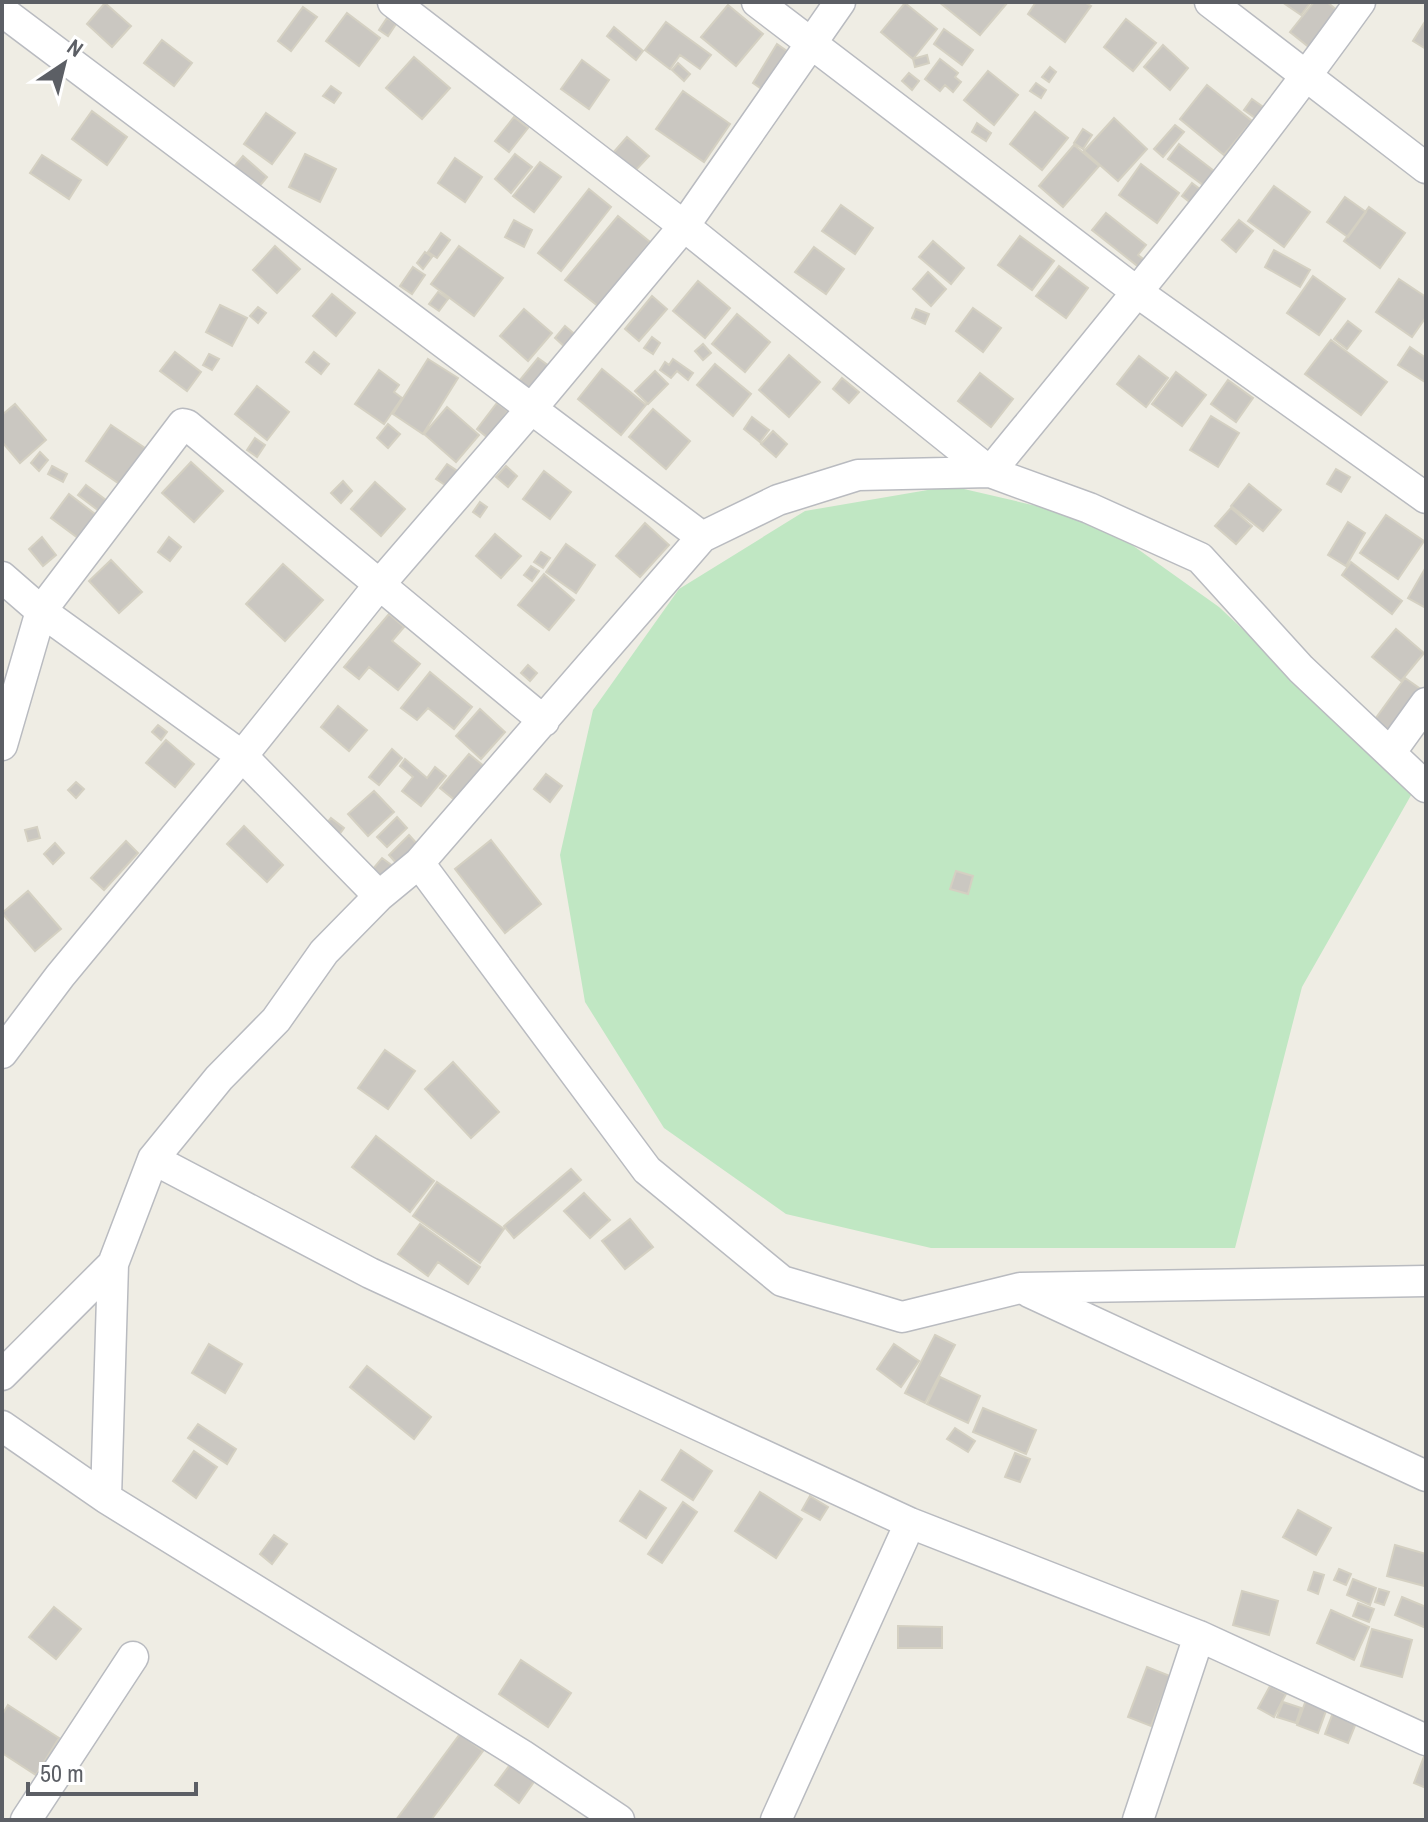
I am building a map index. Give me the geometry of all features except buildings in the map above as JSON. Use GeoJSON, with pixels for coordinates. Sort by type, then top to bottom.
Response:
{"type":"FeatureCollection","features":[{"type":"Feature","properties":{"kind":"street"},"geometry":{"type":"LineString","coordinates":[[393,2],[684,226],[990,472],[1089,508],[1200,558],[1301,669],[1426,787]]}},
{"type":"Feature","properties":{"kind":"street"},"geometry":{"type":"LineString","coordinates":[[757,2],[1137,292],[1426,498]]}},
{"type":"Feature","properties":{"kind":"street"},"geometry":{"type":"LineString","coordinates":[[2,1053],[60,976],[379,585],[684,226],[840,2]]}},
{"type":"Feature","properties":{"kind":"street"},"geometry":{"type":"LineString","coordinates":[[1210,2],[1426,168]]}},
{"type":"Feature","properties":{"kind":"street"},"geometry":{"type":"LineString","coordinates":[[106,1498],[113,1264],[153,1159],[219,1078],[276,1020],[324,952],[379,896],[419,863],[702,537],[778,500],[858,475],[990,472],[1137,292],[1307,76],[1360,2]]}},
{"type":"Feature","properties":{"kind":"street"},"geometry":{"type":"LineString","coordinates":[[2,11],[702,537]]}},
{"type":"Feature","properties":{"kind":"street"},"geometry":{"type":"LineString","coordinates":[[2,745],[41,611],[183,424],[544,721]]}},
{"type":"Feature","properties":{"kind":"street"},"geometry":{"type":"LineString","coordinates":[[2,577],[41,611],[242,756],[379,896]]}},
{"type":"Feature","properties":{"kind":"street"},"geometry":{"type":"LineString","coordinates":[[1390,753],[1426,703]]}},
{"type":"Feature","properties":{"kind":"street"},"geometry":{"type":"LineString","coordinates":[[419,863],[647,1170],[782,1281],[902,1317],[1020,1288],[1426,1281]]}},
{"type":"Feature","properties":{"kind":"street"},"geometry":{"type":"LineString","coordinates":[[153,1159],[370,1273],[910,1523],[1199,1636],[1426,1740]]}},
{"type":"Feature","properties":{"kind":"street"},"geometry":{"type":"LineString","coordinates":[[2,1375],[113,1264]]}},
{"type":"Feature","properties":{"kind":"street"},"geometry":{"type":"LineString","coordinates":[[1020,1288],[1426,1476]]}},
{"type":"Feature","properties":{"kind":"street"},"geometry":{"type":"LineString","coordinates":[[2,1426],[106,1498],[522,1755],[619,1820]]}},
{"type":"Feature","properties":{"kind":"street"},"geometry":{"type":"LineString","coordinates":[[776,1820],[910,1523]]}},
{"type":"Feature","properties":{"kind":"street"},"geometry":{"type":"LineString","coordinates":[[1138,1820],[1199,1636]]}},
{"type":"Feature","properties":{"kind":"street"},"geometry":{"type":"LineString","coordinates":[[26,1820],[133,1657]]}},
{"type":"Feature","properties":{"kind":"green space"},"geometry":{"type":"Polygon","coordinates":[[[951,486],[1097,520],[1219,607],[1414,790],[1302,987],[1235,1248],[931,1248],[786,1214],[664,1128],[585,1002],[560,855],[593,710],[679,589],[805,511],[951,486]]]}}]}
